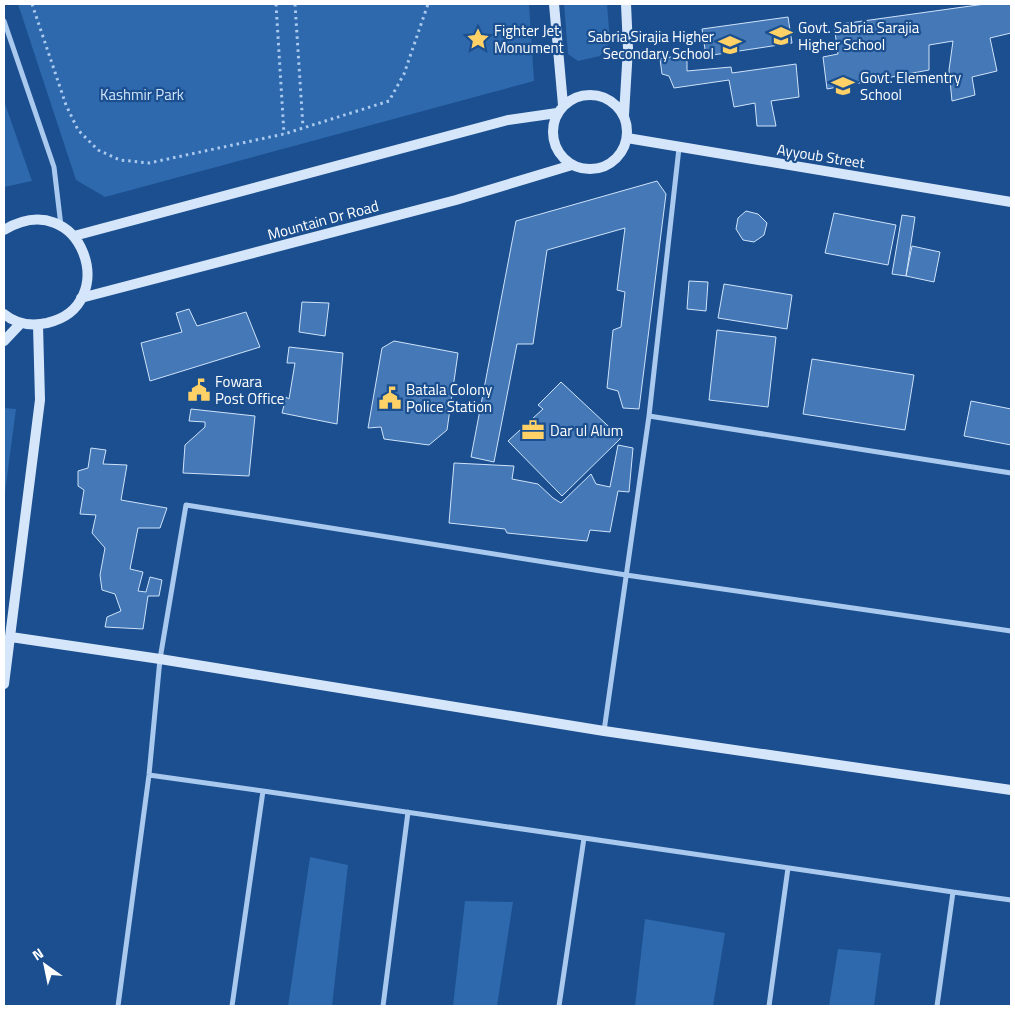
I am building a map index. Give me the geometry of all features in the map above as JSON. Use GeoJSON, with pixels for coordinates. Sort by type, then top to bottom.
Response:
{"type":"FeatureCollection","features":[{"type":"Feature","properties":{"kind":"street"},"geometry":{"type":"LineString","coordinates":[[554,4],[560,109],[552,127],[553,142],[560,156],[572,166],[589,170],[606,166],[620,155],[627,138],[624,115],[628,48],[626,4]]}},
{"type":"Feature","properties":{"kind":"street"},"geometry":{"type":"LineString","coordinates":[[4,21],[54,168],[61,226]]}},
{"type":"Feature","properties":{"kind":"street"},"geometry":{"type":"LineString","coordinates":[[74,236],[508,120],[560,109],[575,97],[589,94],[603,96],[615,104],[624,115]]}},
{"type":"Feature","properties":{"kind":"street","name":"Ayyoub Street"},"geometry":{"type":"LineString","coordinates":[[627,138],[1011,202]]}},
{"type":"Feature","properties":{"kind":"street"},"geometry":{"type":"LineString","coordinates":[[604,731],[649,416],[679,148]]}},
{"type":"Feature","properties":{"kind":"street","name":"Mountain Dr Road"},"geometry":{"type":"LineString","coordinates":[[81,298],[456,200],[572,166]]}},
{"type":"Feature","properties":{"kind":"street"},"geometry":{"type":"LineString","coordinates":[[4,230],[16,223],[31,220],[46,220],[61,226],[74,236],[83,250],[88,266],[87,282],[81,298],[70,311],[55,321],[38,325],[21,323],[4,314]]}},
{"type":"Feature","properties":{"kind":"street"},"geometry":{"type":"LineString","coordinates":[[4,341],[21,323]]}},
{"type":"Feature","properties":{"kind":"street"},"geometry":{"type":"LineString","coordinates":[[4,684],[40,400],[38,325]]}},
{"type":"Feature","properties":{"kind":"street"},"geometry":{"type":"LineString","coordinates":[[649,416],[1011,474]]}},
{"type":"Feature","properties":{"kind":"street"},"geometry":{"type":"LineString","coordinates":[[118,1006],[149,775],[160,658],[186,505],[626,574],[1011,630]]}},
{"type":"Feature","properties":{"kind":"street"},"geometry":{"type":"LineString","coordinates":[[11,637],[160,658],[604,731],[1011,790]]}},
{"type":"Feature","properties":{"kind":"street"},"geometry":{"type":"LineString","coordinates":[[149,775],[1011,900]]}},
{"type":"Feature","properties":{"kind":"street"},"geometry":{"type":"LineString","coordinates":[[232,1006],[263,791]]}},
{"type":"Feature","properties":{"kind":"street"},"geometry":{"type":"LineString","coordinates":[[383,1006],[408,812]]}},
{"type":"Feature","properties":{"kind":"street"},"geometry":{"type":"LineString","coordinates":[[559,1006],[584,838]]}},
{"type":"Feature","properties":{"kind":"street"},"geometry":{"type":"LineString","coordinates":[[769,1006],[788,868]]}},
{"type":"Feature","properties":{"kind":"street"},"geometry":{"type":"LineString","coordinates":[[937,1006],[953,892]]}},
{"type":"Feature","properties":{"kind":"path"},"geometry":{"type":"LineString","coordinates":[[32,4],[66,105],[78,130],[98,150],[120,160],[149,163],[284,134],[389,101],[404,74],[428,4]]}},
{"type":"Feature","properties":{"kind":"path"},"geometry":{"type":"LineString","coordinates":[[276,4],[284,134]]}},
{"type":"Feature","properties":{"kind":"path"},"geometry":{"type":"LineString","coordinates":[[295,4],[303,127]]}},
{"type":"Feature","properties":{"kind":"green space","name":"Kashmir Park"},"geometry":{"type":"Polygon","coordinates":[[[18,4],[529,4],[534,81],[105,197],[76,180],[18,4]]]}},
{"type":"Feature","properties":{"kind":"green space"},"geometry":{"type":"Polygon","coordinates":[[[564,4],[607,4],[610,42],[600,56],[578,61],[568,54],[564,4]]]}},
{"type":"Feature","properties":{"kind":"green space"},"geometry":{"type":"Polygon","coordinates":[[[4,101],[32,181],[4,187],[4,101]]]}},
{"type":"Feature","properties":{"kind":"green space"},"geometry":{"type":"Polygon","coordinates":[[[4,408],[16,409],[4,499],[4,408]]]}},
{"type":"Feature","properties":{"kind":"green space"},"geometry":{"type":"Polygon","coordinates":[[[310,857],[348,865],[332,1006],[288,1006],[310,857]]]}},
{"type":"Feature","properties":{"kind":"green space"},"geometry":{"type":"Polygon","coordinates":[[[465,901],[513,902],[497,1006],[453,1006],[465,901]]]}},
{"type":"Feature","properties":{"kind":"green space"},"geometry":{"type":"Polygon","coordinates":[[[645,919],[725,933],[713,1006],[635,1006],[645,919]]]}},
{"type":"Feature","properties":{"kind":"green space"},"geometry":{"type":"Polygon","coordinates":[[[838,949],[881,953],[874,1006],[829,1006],[838,949]]]}},
{"type":"Feature","properties":{"kind":"building"},"geometry":{"type":"Polygon","coordinates":[[[985,4],[1011,4],[1011,33],[990,38],[997,71],[972,77],[975,95],[952,101],[949,70],[953,41],[929,45],[929,70],[827,89],[823,57],[838,54],[834,25],[985,4]]]}},
{"type":"Feature","properties":{"kind":"building"},"geometry":{"type":"Polygon","coordinates":[[[788,17],[792,43],[706,56],[702,29],[788,17]]]}},
{"type":"Feature","properties":{"kind":"building"},"geometry":{"type":"Polygon","coordinates":[[[687,54],[687,71],[731,67],[732,73],[796,64],[799,97],[771,101],[776,126],[757,126],[755,103],[734,107],[729,80],[674,88],[669,76],[662,74],[660,59],[687,54]]]}},
{"type":"Feature","properties":{"kind":"building"},"geometry":{"type":"Polygon","coordinates":[[[657,181],[666,194],[639,409],[623,408],[618,391],[607,388],[613,330],[621,327],[625,292],[617,290],[625,228],[547,250],[533,344],[517,344],[494,462],[471,457],[516,221],[657,181]]]}},
{"type":"Feature","properties":{"kind":"building"},"geometry":{"type":"Polygon","coordinates":[[[746,211],[758,214],[767,223],[764,235],[754,242],[743,240],[736,229],[738,218],[746,211]]]}},
{"type":"Feature","properties":{"kind":"building"},"geometry":{"type":"Polygon","coordinates":[[[834,213],[896,225],[888,265],[825,253],[834,213]]]}},
{"type":"Feature","properties":{"kind":"building"},"geometry":{"type":"Polygon","coordinates":[[[902,215],[915,217],[906,276],[892,274],[902,215]]]}},
{"type":"Feature","properties":{"kind":"building"},"geometry":{"type":"Polygon","coordinates":[[[912,246],[940,252],[934,282],[906,276],[912,246]]]}},
{"type":"Feature","properties":{"kind":"building"},"geometry":{"type":"Polygon","coordinates":[[[689,281],[708,282],[706,311],[687,309],[689,281]]]}},
{"type":"Feature","properties":{"kind":"building"},"geometry":{"type":"Polygon","coordinates":[[[724,284],[792,295],[787,329],[718,318],[724,284]]]}},
{"type":"Feature","properties":{"kind":"building"},"geometry":{"type":"Polygon","coordinates":[[[302,302],[329,303],[325,336],[299,332],[302,302]]]}},
{"type":"Feature","properties":{"kind":"building"},"geometry":{"type":"Polygon","coordinates":[[[189,309],[197,326],[246,312],[260,347],[150,381],[141,343],[182,332],[176,313],[189,309]]]}},
{"type":"Feature","properties":{"kind":"building"},"geometry":{"type":"Polygon","coordinates":[[[717,330],[776,337],[768,407],[709,400],[717,330]]]}},
{"type":"Feature","properties":{"kind":"building"},"geometry":{"type":"Polygon","coordinates":[[[394,341],[458,353],[447,430],[429,445],[384,439],[381,427],[368,428],[382,348],[394,341]]]}},
{"type":"Feature","properties":{"kind":"building"},"geometry":{"type":"Polygon","coordinates":[[[289,347],[343,353],[337,424],[282,413],[286,397],[289,399],[295,363],[287,363],[289,347]]]}},
{"type":"Feature","properties":{"kind":"building"},"geometry":{"type":"Polygon","coordinates":[[[812,359],[914,375],[905,430],[803,414],[812,359]]]}},
{"type":"Feature","properties":{"kind":"building"},"geometry":{"type":"Polygon","coordinates":[[[561,382],[621,438],[562,496],[508,441],[543,409],[538,405],[561,382]]]}},
{"type":"Feature","properties":{"kind":"building"},"geometry":{"type":"Polygon","coordinates":[[[971,401],[1011,409],[1011,445],[964,436],[971,401]]]}},
{"type":"Feature","properties":{"kind":"building"},"geometry":{"type":"Polygon","coordinates":[[[191,409],[255,416],[249,476],[183,473],[185,445],[205,427],[205,422],[189,421],[191,409]]]}},
{"type":"Feature","properties":{"kind":"building"},"geometry":{"type":"Polygon","coordinates":[[[618,445],[633,448],[629,492],[618,491],[610,532],[590,530],[587,541],[507,533],[505,529],[449,523],[454,463],[514,466],[512,479],[538,484],[561,503],[591,474],[596,484],[610,487],[618,445]]]}},
{"type":"Feature","properties":{"kind":"building"},"geometry":{"type":"Polygon","coordinates":[[[91,448],[106,450],[103,464],[127,465],[121,500],[167,508],[160,528],[138,528],[130,569],[143,572],[138,591],[146,592],[150,577],[162,580],[159,596],[148,596],[143,629],[105,627],[107,617],[121,611],[115,594],[102,590],[100,575],[105,548],[92,533],[96,515],[80,514],[84,490],[78,486],[78,471],[88,468],[91,448]]]}},
{"type":"Feature","properties":{"kind":"place","name":"Govt. Sabria Sarajia Higher School"},"geometry":{"type":"Point","coordinates":[781,36]}},
{"type":"Feature","properties":{"kind":"place","name":"Fighter Jet Monument"},"geometry":{"type":"Point","coordinates":[478,39]}},
{"type":"Feature","properties":{"kind":"place","name":"Sabria Sirajia Higher Secondary School"},"geometry":{"type":"Point","coordinates":[730,45]}},
{"type":"Feature","properties":{"kind":"place","name":"Govt. Elementry School"},"geometry":{"type":"Point","coordinates":[843,86]}},
{"type":"Feature","properties":{"kind":"place","name":"Fowara Post Office"},"geometry":{"type":"Point","coordinates":[199,390]}},
{"type":"Feature","properties":{"kind":"place","name":"Batala Colony Police Station"},"geometry":{"type":"Point","coordinates":[390,398]}},
{"type":"Feature","properties":{"kind":"place","name":"Dar ul Alum"},"geometry":{"type":"Point","coordinates":[533,430]}}]}
